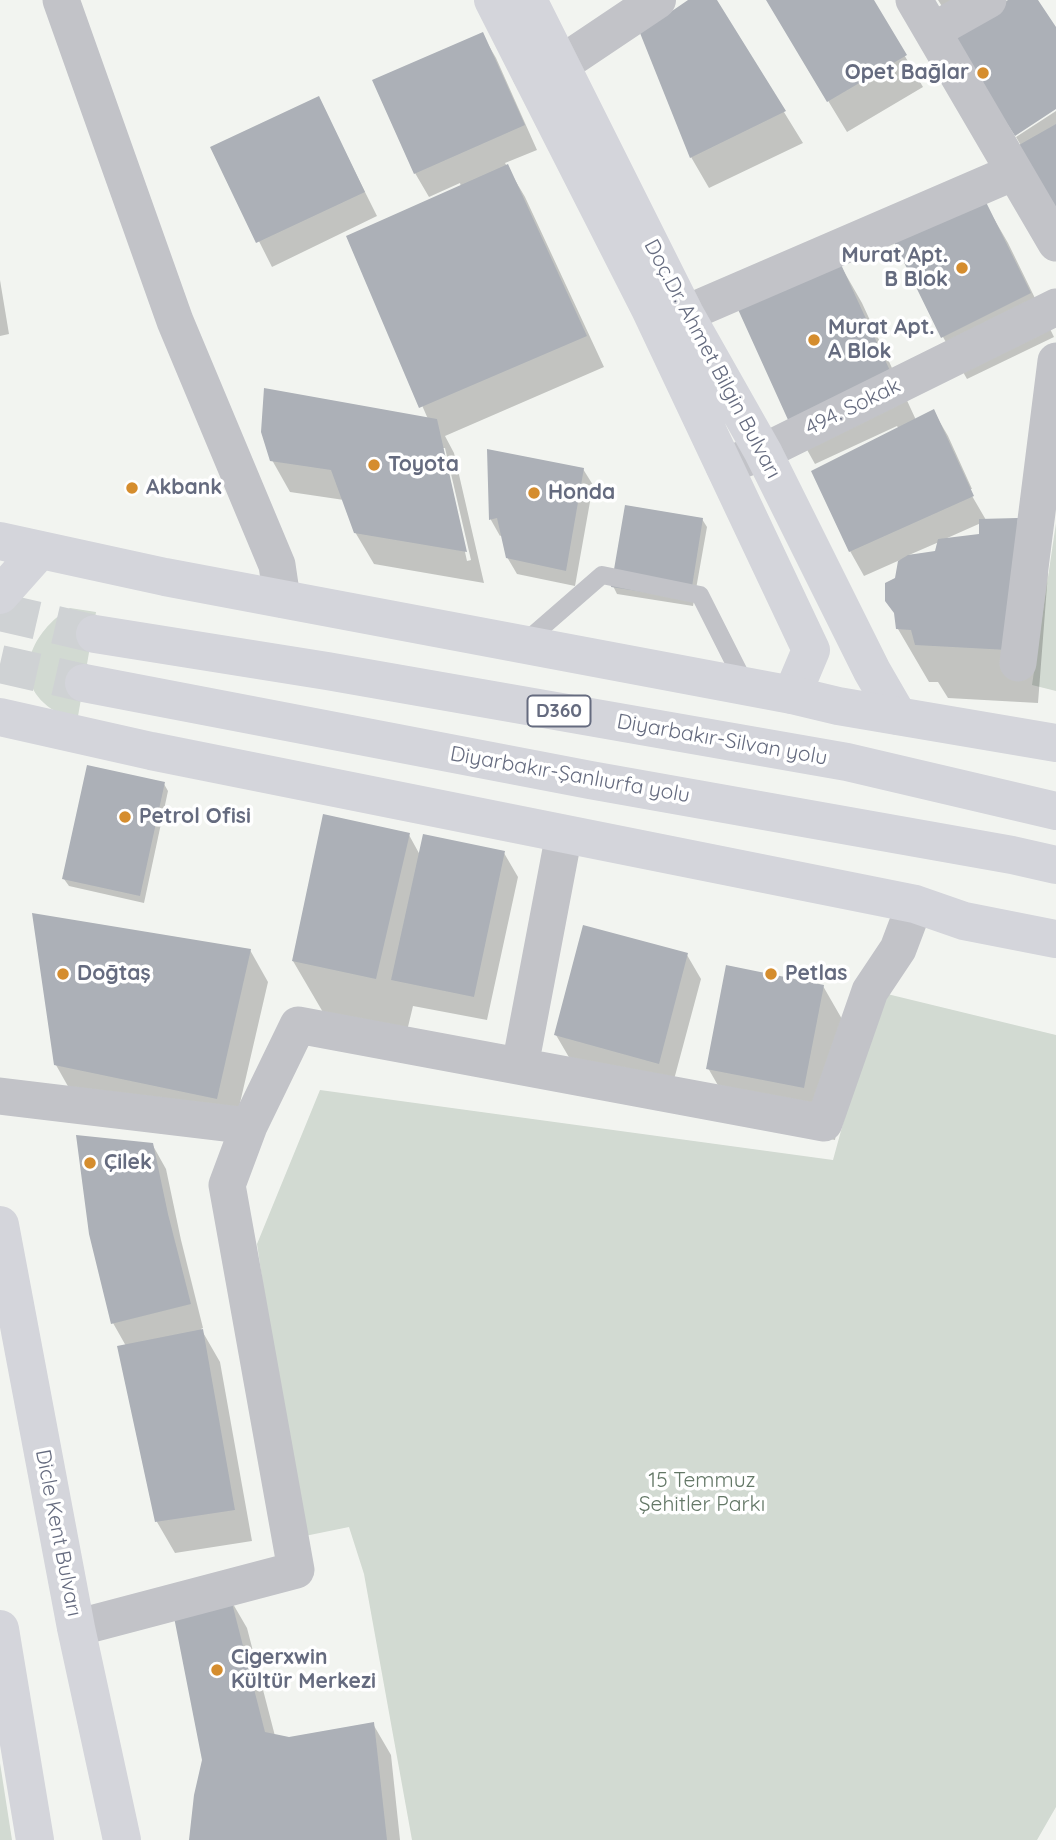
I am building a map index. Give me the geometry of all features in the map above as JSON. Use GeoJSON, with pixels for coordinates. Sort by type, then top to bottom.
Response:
{"type":"FeatureCollection","features":[{"type":"Feature","properties":{"kind":"main road","name":"Doç.Dr. Ahmet Bilgin Bulvarı"},"geometry":{"type":"LineString","coordinates":[[511,1],[546,70],[764,452],[872,671],[898,716]]}},
{"type":"Feature","properties":{"kind":"main road","name":"Doç.Dr. Ahmet Bilgin Bulvarı"},"geometry":{"type":"LineString","coordinates":[[546,70],[650,309],[811,650],[792,695]]}},
{"type":"Feature","properties":{"kind":"main road"},"geometry":{"type":"LineString","coordinates":[[0,541],[522,645],[1056,743]]}},
{"type":"Feature","properties":{"kind":"main road"},"geometry":{"type":"LineString","coordinates":[[0,596],[40,550]]}},
{"type":"Feature","properties":{"kind":"main road","name":"Diyarbakır-Silvan yolu"},"geometry":{"type":"LineString","coordinates":[[95,634],[341,673],[847,762],[1044,807]]}},
{"type":"Feature","properties":{"kind":"main road","name":"Diyarbakır-Şanlıurfa yolu"},"geometry":{"type":"LineString","coordinates":[[84,683],[590,780],[1056,865]]}},
{"type":"Feature","properties":{"kind":"main road"},"geometry":{"type":"LineString","coordinates":[[7,721],[915,905],[964,921],[1056,939]]}},
{"type":"Feature","properties":{"kind":"main road"},"geometry":{"type":"LineString","coordinates":[[868,829],[1056,885]]}},
{"type":"Feature","properties":{"kind":"main road","name":"Dicle Kent Bulvarı"},"geometry":{"type":"LineString","coordinates":[[0,1225],[76,1628],[122,1840]]}},
{"type":"Feature","properties":{"kind":"main road"},"geometry":{"type":"LineString","coordinates":[[1,1644],[35,1840]]}},
{"type":"Feature","properties":{"kind":"street"},"geometry":{"type":"LineString","coordinates":[[61,0],[174,321],[277,565],[282,599]]}},
{"type":"Feature","properties":{"kind":"street"},"geometry":{"type":"LineString","coordinates":[[546,70],[657,0]]}},
{"type":"Feature","properties":{"kind":"street"},"geometry":{"type":"LineString","coordinates":[[915,0],[1056,243]]}},
{"type":"Feature","properties":{"kind":"street"},"geometry":{"type":"LineString","coordinates":[[933,31],[988,0]]}},
{"type":"Feature","properties":{"kind":"street"},"geometry":{"type":"LineString","coordinates":[[685,314],[1014,172]]}},
{"type":"Feature","properties":{"kind":"street","name":"494. Sokak"},"geometry":{"type":"LineString","coordinates":[[724,466],[764,452],[1056,307]]}},
{"type":"Feature","properties":{"kind":"street"},"geometry":{"type":"LineString","coordinates":[[1018,663],[1056,361]]}},
{"type":"Feature","properties":{"kind":"street"},"geometry":{"type":"LineString","coordinates":[[520,1066],[564,834]]}},
{"type":"Feature","properties":{"kind":"street"},"geometry":{"type":"LineString","coordinates":[[76,1628],[296,1570],[227,1185],[249,1126],[298,1025],[824,1123],[870,991],[898,949],[915,905]]}},
{"type":"Feature","properties":{"kind":"street"},"geometry":{"type":"LineString","coordinates":[[0,1096],[249,1126]]}},
{"type":"Feature","properties":{"kind":"lane"},"geometry":{"type":"LineString","coordinates":[[522,645],[602,575],[700,595],[746,687]]}},
{"type":"Feature","properties":{"kind":"green space"},"geometry":{"type":"Polygon","coordinates":[[[1056,523],[1056,691],[1032,685],[1056,523]]]}},
{"type":"Feature","properties":{"kind":"green space"},"geometry":{"type":"Polygon","coordinates":[[[70,608],[96,612],[77,722],[44,703],[34,691],[29,677],[32,651],[39,638],[58,616],[70,608]]]}},
{"type":"Feature","properties":{"kind":"green space","name":"15 Temmuz Şehitler Parkı"},"geometry":{"type":"Polygon","coordinates":[[[879,992],[1056,1035],[1056,1807],[1037,1840],[412,1840],[364,1574],[349,1527],[300,1537],[257,1244],[320,1090],[833,1160],[879,992]]]}},
{"type":"Feature","properties":{"kind":"green space"},"geometry":{"type":"Polygon","coordinates":[[[0,1763],[12,1840],[0,1840],[0,1763]]]}},
{"type":"Feature","properties":{"kind":"building"},"geometry":{"type":"Polygon","coordinates":[[[688,0],[717,0],[786,111],[690,158],[640,33],[688,0]]]}},
{"type":"Feature","properties":{"kind":"building"},"geometry":{"type":"Polygon","coordinates":[[[766,0],[874,0],[907,55],[827,102],[766,0]]]}},
{"type":"Feature","properties":{"kind":"building"},"geometry":{"type":"Polygon","coordinates":[[[1008,0],[1038,0],[1056,27],[1056,109],[1015,136],[951,37],[1008,0]]]}},
{"type":"Feature","properties":{"kind":"building"},"geometry":{"type":"Polygon","coordinates":[[[483,32],[525,125],[414,174],[372,80],[483,32]]]}},
{"type":"Feature","properties":{"kind":"building"},"geometry":{"type":"Polygon","coordinates":[[[319,96],[365,192],[256,243],[210,147],[319,96]]]}},
{"type":"Feature","properties":{"kind":"building"},"geometry":{"type":"Polygon","coordinates":[[[1056,124],[1056,209],[1019,145],[1056,124]]]}},
{"type":"Feature","properties":{"kind":"building"},"geometry":{"type":"Polygon","coordinates":[[[508,164],[587,336],[419,408],[346,236],[508,164]]]}},
{"type":"Feature","properties":{"kind":"building","name":"Murat Apt. B Blok"},"geometry":{"type":"Polygon","coordinates":[[[984,198],[1031,293],[941,338],[894,242],[984,198]]]}},
{"type":"Feature","properties":{"kind":"building","name":"Murat Apt. A Blok"},"geometry":{"type":"Polygon","coordinates":[[[838,258],[892,375],[789,422],[736,305],[838,258]]]}},
{"type":"Feature","properties":{"kind":"building","name":"Toyota"},"geometry":{"type":"Polygon","coordinates":[[[264,388],[437,419],[467,552],[354,533],[331,470],[270,461],[261,432],[264,388]]]}},
{"type":"Feature","properties":{"kind":"building"},"geometry":{"type":"Polygon","coordinates":[[[934,409],[974,496],[849,552],[811,471],[934,409]]]}},
{"type":"Feature","properties":{"kind":"building","name":"Honda"},"geometry":{"type":"Polygon","coordinates":[[[487,449],[584,468],[566,571],[506,558],[497,518],[489,520],[487,449]]]}},
{"type":"Feature","properties":{"kind":"building"},"geometry":{"type":"Polygon","coordinates":[[[625,505],[703,518],[690,599],[611,587],[625,505]]]}},
{"type":"Feature","properties":{"kind":"building"},"geometry":{"type":"Polygon","coordinates":[[[1018,518],[1008,650],[915,645],[911,630],[896,629],[894,613],[885,601],[885,583],[895,578],[898,561],[908,555],[935,551],[938,539],[979,534],[979,519],[1018,518]]]}},
{"type":"Feature","properties":{"kind":"building"},"geometry":{"type":"Polygon","coordinates":[[[87,765],[165,782],[140,896],[62,879],[87,765]]]}},
{"type":"Feature","properties":{"kind":"building"},"geometry":{"type":"Polygon","coordinates":[[[323,814],[410,833],[376,979],[292,961],[323,814]]]}},
{"type":"Feature","properties":{"kind":"building"},"geometry":{"type":"Polygon","coordinates":[[[423,834],[505,851],[474,997],[391,980],[423,834]]]}},
{"type":"Feature","properties":{"kind":"building"},"geometry":{"type":"Polygon","coordinates":[[[32,913],[251,949],[217,1099],[54,1065],[32,913]]]}},
{"type":"Feature","properties":{"kind":"building"},"geometry":{"type":"Polygon","coordinates":[[[583,925],[688,953],[659,1064],[554,1035],[583,925]]]}},
{"type":"Feature","properties":{"kind":"building"},"geometry":{"type":"Polygon","coordinates":[[[726,965],[824,985],[804,1088],[706,1069],[726,965]]]}},
{"type":"Feature","properties":{"kind":"building"},"geometry":{"type":"Polygon","coordinates":[[[76,1135],[153,1143],[191,1304],[111,1324],[89,1234],[76,1135]]]}},
{"type":"Feature","properties":{"kind":"building"},"geometry":{"type":"Polygon","coordinates":[[[203,1329],[235,1510],[155,1522],[117,1346],[203,1329]]]}},
{"type":"Feature","properties":{"kind":"building","name":"Cigerxwin Kültür Merkezi"},"geometry":{"type":"Polygon","coordinates":[[[230,1595],[265,1732],[289,1737],[374,1722],[387,1840],[189,1840],[194,1795],[202,1760],[172,1607],[230,1595]]]}},
{"type":"Feature","properties":{"kind":"tunnel"},"geometry":{"type":"LineString","coordinates":[[0,612],[95,634]]}},
{"type":"Feature","properties":{"kind":"tunnel"},"geometry":{"type":"LineString","coordinates":[[0,664],[84,683]]}},
{"type":"Feature","properties":{"kind":"place","name":"Opet Bağlar"},"geometry":{"type":"Point","coordinates":[983,73]}},
{"type":"Feature","properties":{"kind":"place","name":"Murat Apt. B Blok"},"geometry":{"type":"Point","coordinates":[962,268]}},
{"type":"Feature","properties":{"kind":"place","name":"Murat Apt. A Blok"},"geometry":{"type":"Point","coordinates":[814,340]}},
{"type":"Feature","properties":{"kind":"place","name":"Toyota"},"geometry":{"type":"Point","coordinates":[374,465]}},
{"type":"Feature","properties":{"kind":"place","name":"Akbank"},"geometry":{"type":"Point","coordinates":[132,488]}},
{"type":"Feature","properties":{"kind":"place","name":"Honda"},"geometry":{"type":"Point","coordinates":[534,493]}},
{"type":"Feature","properties":{"kind":"place","name":"Petrol Ofisi"},"geometry":{"type":"Point","coordinates":[125,817]}},
{"type":"Feature","properties":{"kind":"place","name":"Doğtaş"},"geometry":{"type":"Point","coordinates":[63,974]}},
{"type":"Feature","properties":{"kind":"place","name":"Petlas"},"geometry":{"type":"Point","coordinates":[771,974]}},
{"type":"Feature","properties":{"kind":"place","name":"Çilek"},"geometry":{"type":"Point","coordinates":[90,1163]}},
{"type":"Feature","properties":{"kind":"place","name":"Cigerxwin Kültür Merkezi"},"geometry":{"type":"Point","coordinates":[217,1670]}}]}
